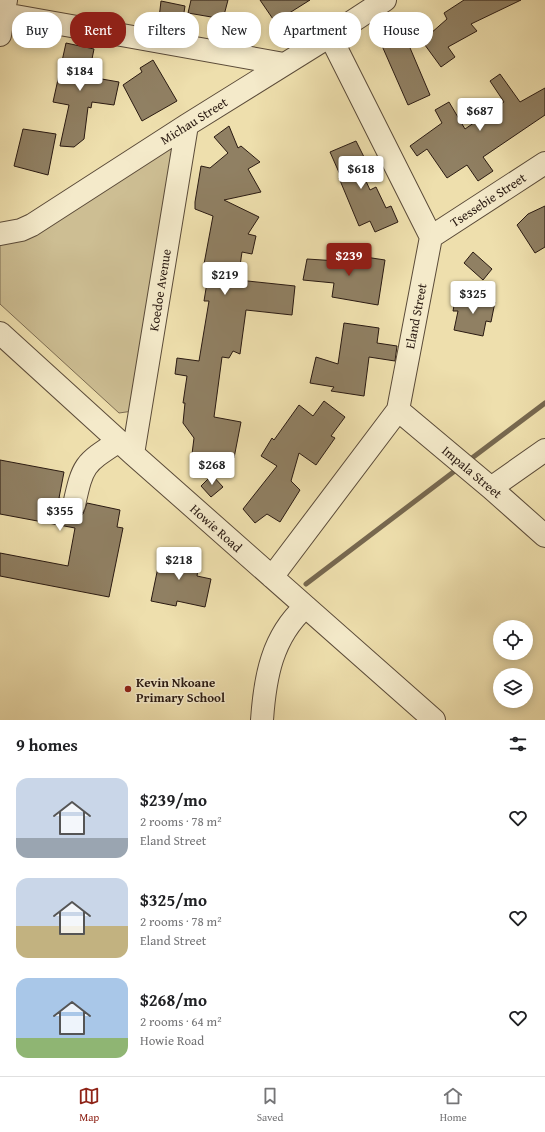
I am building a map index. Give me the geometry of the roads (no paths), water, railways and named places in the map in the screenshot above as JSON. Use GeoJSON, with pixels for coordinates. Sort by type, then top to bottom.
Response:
{"type":"FeatureCollection","features":[{"type":"Feature","properties":{"kind":"street","name":"Michau Street"},"geometry":{"type":"LineString","coordinates":[[361,16],[385,0]]}},
{"type":"Feature","properties":{"kind":"street"},"geometry":{"type":"LineString","coordinates":[[0,35],[5,7],[284,64]]}},
{"type":"Feature","properties":{"kind":"street","name":"Michau Street"},"geometry":{"type":"LineString","coordinates":[[0,234],[21,230],[32,225],[310,48]]}},
{"type":"Feature","properties":{"kind":"street"},"geometry":{"type":"LineString","coordinates":[[336,48],[431,237]]}},
{"type":"Feature","properties":{"kind":"street","name":"Koedoe Avenue"},"geometry":{"type":"LineString","coordinates":[[126,448],[187,125]]}},
{"type":"Feature","properties":{"kind":"street","name":"Tsessebie Street"},"geometry":{"type":"LineString","coordinates":[[431,237],[545,163]]}},
{"type":"Feature","properties":{"kind":"street","name":"Eland Street"},"geometry":{"type":"LineString","coordinates":[[272,577],[398,410],[431,237]]}},
{"type":"Feature","properties":{"kind":"street","name":"Howie Road"},"geometry":{"type":"LineString","coordinates":[[0,333],[126,448],[434,720]]}},
{"type":"Feature","properties":{"kind":"street","name":"Impala Street"},"geometry":{"type":"LineString","coordinates":[[398,410],[491,488],[545,536]]}},
{"type":"Feature","properties":{"kind":"street"},"geometry":{"type":"LineString","coordinates":[[74,505],[80,478],[85,467],[93,458],[126,448]]}},
{"type":"Feature","properties":{"kind":"street"},"geometry":{"type":"LineString","coordinates":[[491,488],[545,450]]}},
{"type":"Feature","properties":{"kind":"street"},"geometry":{"type":"LineString","coordinates":[[262,720],[264,693],[270,665],[279,639],[293,618],[306,607]]}},
{"type":"Feature","properties":{"kind":"waterway"},"geometry":{"type":"LineString","coordinates":[[468,461],[545,403]]}},
{"type":"Feature","properties":{"kind":"waterway"},"geometry":{"type":"LineString","coordinates":[[306,584],[460,467]]}},
{"type":"Feature","properties":{"kind":"place","name":"Kevin Nkoane Primary School"},"geometry":{"type":"Point","coordinates":[128,689]}}]}
